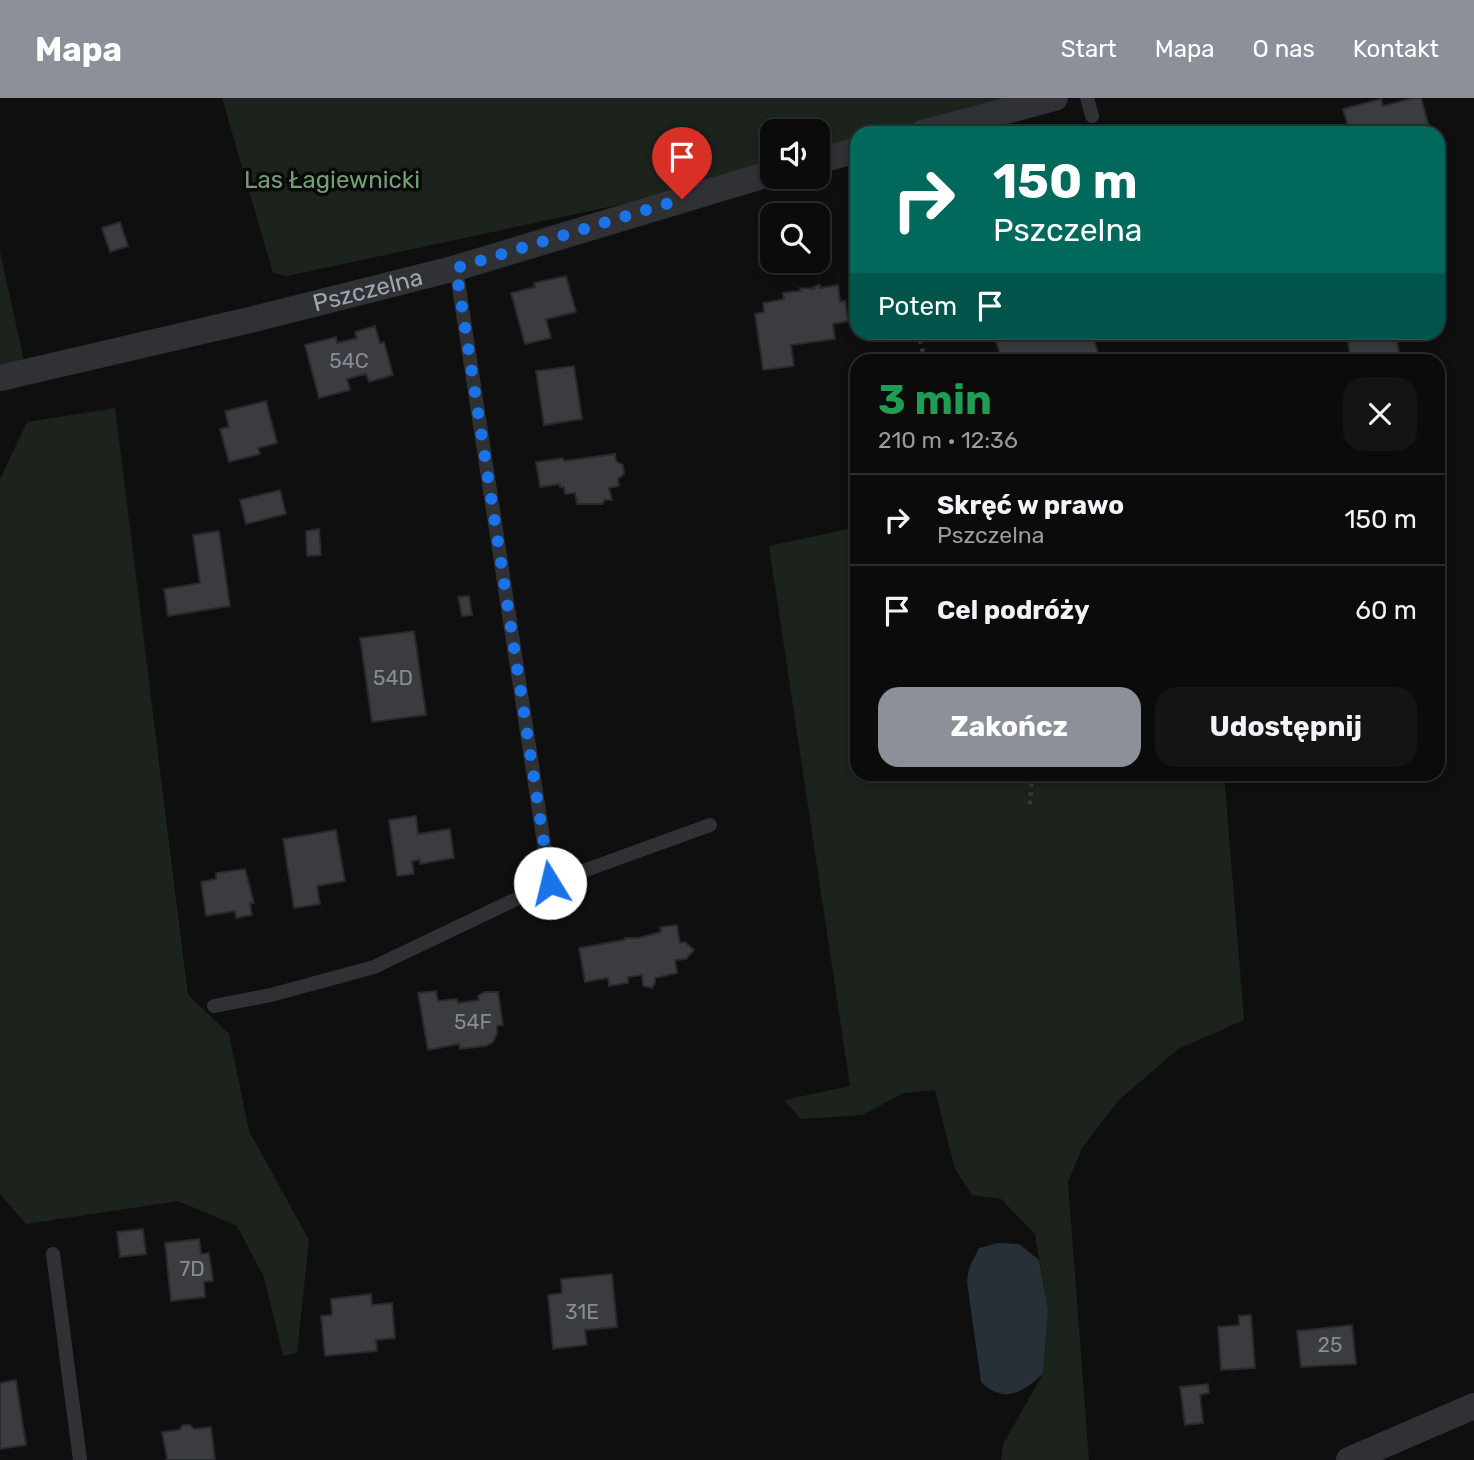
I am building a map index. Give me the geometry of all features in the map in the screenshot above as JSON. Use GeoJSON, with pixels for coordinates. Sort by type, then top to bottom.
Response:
{"type":"FeatureCollection","features":[{"type":"Feature","properties":{"kind":"street"},"geometry":{"type":"LineString","coordinates":[[949,126],[1055,98]]}},
{"type":"Feature","properties":{"kind":"street"},"geometry":{"type":"LineString","coordinates":[[830,157],[850,152]]}},
{"type":"Feature","properties":{"kind":"street","name":"Pszczelna"},"geometry":{"type":"LineString","coordinates":[[0,378],[254,319],[456,268],[760,177]]}},
{"type":"Feature","properties":{"kind":"street"},"geometry":{"type":"LineString","coordinates":[[1349,1460],[1474,1406]]}},
{"type":"Feature","properties":{"kind":"lane"},"geometry":{"type":"LineString","coordinates":[[1087,98],[1091,116]]}},
{"type":"Feature","properties":{"kind":"lane"},"geometry":{"type":"LineString","coordinates":[[456,268],[550,883]]}},
{"type":"Feature","properties":{"kind":"lane"},"geometry":{"type":"LineString","coordinates":[[214,1006],[271,995],[374,967],[550,883],[710,825]]}},
{"type":"Feature","properties":{"kind":"lane"},"geometry":{"type":"LineString","coordinates":[[53,1254],[80,1460]]}},
{"type":"Feature","properties":{"kind":"path"},"geometry":{"type":"LineString","coordinates":[[1030,804],[1032,781]]}},
{"type":"Feature","properties":{"kind":"green space","name":"Las Łagiewnicki"},"geometry":{"type":"Polygon","coordinates":[[[222,98],[1053,98],[947,126],[850,126],[850,152],[830,157],[830,119],[760,119],[760,175],[287,276],[273,273],[222,98]]]}},
{"type":"Feature","properties":{"kind":"green space"},"geometry":{"type":"Polygon","coordinates":[[[0,251],[24,361],[0,366],[0,251]]]}},
{"type":"Feature","properties":{"kind":"green space"},"geometry":{"type":"Polygon","coordinates":[[[115,408],[188,995],[229,1034],[249,1131],[309,1240],[297,1353],[283,1356],[264,1277],[237,1226],[178,1201],[26,1224],[0,1194],[0,479],[27,422],[115,408]]]}},
{"type":"Feature","properties":{"kind":"green space"},"geometry":{"type":"Polygon","coordinates":[[[850,529],[850,781],[1225,781],[1244,1020],[1178,1049],[1118,1101],[1082,1148],[1068,1182],[1089,1460],[1001,1460],[1003,1444],[1043,1374],[1048,1310],[1035,1234],[1001,1199],[972,1195],[955,1169],[935,1090],[904,1093],[862,1115],[801,1119],[784,1100],[850,1086],[769,546],[850,529]]]}},
{"type":"Feature","properties":{"kind":"shaded area"},"geometry":{"type":"Polygon","coordinates":[[[998,1243],[1019,1244],[1039,1260],[1048,1310],[1043,1374],[1020,1391],[1005,1394],[989,1389],[981,1382],[967,1282],[969,1268],[979,1248],[998,1243]]]}},
{"type":"Feature","properties":{"kind":"building"},"geometry":{"type":"Polygon","coordinates":[[[1421,98],[1429,126],[1348,126],[1343,109],[1381,99],[1383,106],[1421,98]]]}},
{"type":"Feature","properties":{"kind":"building"},"geometry":{"type":"Polygon","coordinates":[[[120,222],[128,246],[110,252],[102,228],[120,222]]]}},
{"type":"Feature","properties":{"kind":"building"},"geometry":{"type":"Polygon","coordinates":[[[566,276],[576,312],[546,319],[551,338],[525,344],[511,293],[535,287],[534,283],[566,276]]]}},
{"type":"Feature","properties":{"kind":"building"},"geometry":{"type":"Polygon","coordinates":[[[820,285],[820,288],[838,285],[840,302],[845,301],[848,321],[833,324],[835,339],[791,345],[794,366],[763,370],[755,314],[764,312],[763,303],[784,299],[783,293],[801,291],[800,288],[814,289],[813,287],[820,285]]]}},
{"type":"Feature","properties":{"kind":"building"},"geometry":{"type":"Polygon","coordinates":[[[375,326],[380,343],[384,342],[393,375],[369,382],[366,374],[347,379],[350,390],[319,398],[305,345],[336,337],[337,343],[357,338],[355,332],[375,326]]]}},
{"type":"Feature","properties":{"kind":"building"},"geometry":{"type":"Polygon","coordinates":[[[996,340],[1094,340],[1098,354],[1000,354],[996,340]]]}},
{"type":"Feature","properties":{"kind":"building"},"geometry":{"type":"Polygon","coordinates":[[[1348,340],[1397,340],[1399,354],[1350,354],[1348,340]]]}},
{"type":"Feature","properties":{"kind":"building"},"geometry":{"type":"Polygon","coordinates":[[[574,366],[582,419],[544,425],[536,371],[574,366]]]}},
{"type":"Feature","properties":{"kind":"building"},"geometry":{"type":"Polygon","coordinates":[[[266,401],[277,443],[258,448],[260,454],[229,462],[220,429],[229,427],[225,411],[266,401]]]}},
{"type":"Feature","properties":{"kind":"building"},"geometry":{"type":"Polygon","coordinates":[[[615,454],[616,461],[623,465],[624,474],[618,479],[619,486],[609,488],[612,500],[605,500],[602,504],[577,504],[575,493],[565,494],[564,487],[560,487],[560,484],[540,487],[536,462],[615,454]]]}},
{"type":"Feature","properties":{"kind":"building"},"geometry":{"type":"Polygon","coordinates":[[[280,490],[286,514],[246,524],[240,500],[280,490]]]}},
{"type":"Feature","properties":{"kind":"building"},"geometry":{"type":"Polygon","coordinates":[[[319,529],[321,555],[307,556],[306,531],[319,529]]]}},
{"type":"Feature","properties":{"kind":"building"},"geometry":{"type":"Polygon","coordinates":[[[219,531],[230,606],[168,616],[164,589],[200,583],[193,535],[219,531]]]}},
{"type":"Feature","properties":{"kind":"building"},"geometry":{"type":"Polygon","coordinates":[[[469,596],[472,615],[462,616],[458,597],[469,596]]]}},
{"type":"Feature","properties":{"kind":"building"},"geometry":{"type":"Polygon","coordinates":[[[414,631],[426,715],[372,722],[360,638],[414,631]]]}},
{"type":"Feature","properties":{"kind":"building"},"geometry":{"type":"Polygon","coordinates":[[[416,816],[418,834],[450,829],[454,858],[420,864],[420,860],[412,861],[414,874],[397,876],[389,820],[416,816]]]}},
{"type":"Feature","properties":{"kind":"building"},"geometry":{"type":"Polygon","coordinates":[[[336,830],[345,881],[317,886],[320,904],[294,908],[283,839],[336,830]]]}},
{"type":"Feature","properties":{"kind":"building"},"geometry":{"type":"Polygon","coordinates":[[[245,869],[254,903],[250,903],[252,915],[236,918],[235,911],[206,916],[201,882],[216,879],[216,873],[245,869]]]}},
{"type":"Feature","properties":{"kind":"building"},"geometry":{"type":"Polygon","coordinates":[[[677,925],[680,943],[685,942],[694,950],[686,959],[675,960],[677,973],[655,978],[652,988],[643,986],[642,975],[628,977],[628,983],[609,986],[608,978],[585,982],[579,948],[625,938],[638,938],[661,932],[660,927],[677,925]]]}},
{"type":"Feature","properties":{"kind":"building"},"geometry":{"type":"Polygon","coordinates":[[[436,991],[438,1001],[457,999],[458,1003],[479,1000],[478,996],[484,992],[498,992],[503,1025],[497,1026],[493,1042],[486,1046],[460,1049],[459,1044],[428,1050],[418,993],[436,991]]]}},
{"type":"Feature","properties":{"kind":"building"},"geometry":{"type":"Polygon","coordinates":[[[143,1229],[146,1254],[120,1257],[117,1232],[143,1229]]]}},
{"type":"Feature","properties":{"kind":"building"},"geometry":{"type":"Polygon","coordinates":[[[199,1239],[201,1254],[209,1253],[213,1281],[204,1282],[205,1297],[171,1301],[165,1243],[199,1239]]]}},
{"type":"Feature","properties":{"kind":"building"},"geometry":{"type":"Polygon","coordinates":[[[612,1274],[617,1327],[585,1330],[587,1345],[553,1349],[548,1295],[562,1293],[561,1279],[612,1274]]]}},
{"type":"Feature","properties":{"kind":"building"},"geometry":{"type":"Polygon","coordinates":[[[371,1294],[372,1305],[392,1303],[395,1338],[376,1340],[377,1351],[325,1356],[321,1316],[332,1315],[331,1299],[371,1294]]]}},
{"type":"Feature","properties":{"kind":"building"},"geometry":{"type":"Polygon","coordinates":[[[1251,1315],[1255,1368],[1221,1370],[1218,1327],[1239,1325],[1239,1316],[1251,1315]]]}},
{"type":"Feature","properties":{"kind":"building"},"geometry":{"type":"Polygon","coordinates":[[[1352,1325],[1356,1364],[1301,1367],[1297,1331],[1352,1325]]]}},
{"type":"Feature","properties":{"kind":"building"},"geometry":{"type":"Polygon","coordinates":[[[16,1380],[26,1445],[0,1449],[0,1383],[16,1380]]]}},
{"type":"Feature","properties":{"kind":"building"},"geometry":{"type":"Polygon","coordinates":[[[1208,1384],[1209,1393],[1200,1395],[1203,1423],[1185,1425],[1180,1387],[1208,1384]]]}},
{"type":"Feature","properties":{"kind":"building"},"geometry":{"type":"Polygon","coordinates":[[[183,1425],[190,1425],[194,1429],[211,1427],[215,1460],[165,1460],[167,1458],[162,1432],[179,1430],[183,1425]]]}},
{"type":"Feature","properties":{"kind":"route"},"geometry":{"type":"LineString","coordinates":[[550,883],[456,268],[682,199]]}}]}
